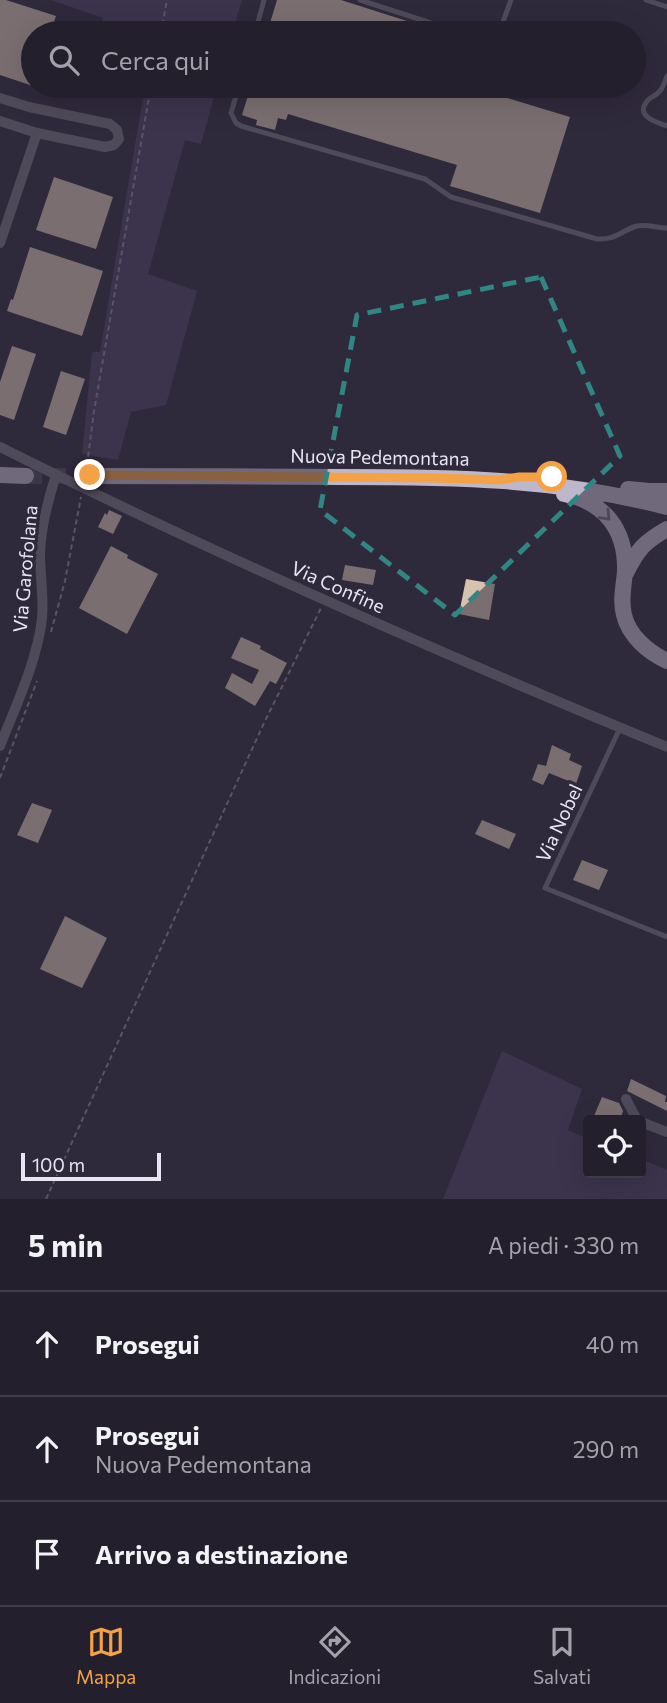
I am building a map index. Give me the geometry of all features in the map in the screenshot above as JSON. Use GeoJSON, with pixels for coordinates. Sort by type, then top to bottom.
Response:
{"type":"FeatureCollection","features":[{"type":"Feature","properties":{"kind":"main road","name":"Nuova Pedemontana"},"geometry":{"type":"LineString","coordinates":[[88,471],[500,480],[602,492],[667,507]]}},
{"type":"Feature","properties":{"kind":"main road"},"geometry":{"type":"LineString","coordinates":[[0,475],[26,475]]}},
{"type":"Feature","properties":{"kind":"main road"},"geometry":{"type":"LineString","coordinates":[[349,477],[397,485],[485,487],[577,496],[604,513],[615,527],[623,547],[625,575]]}},
{"type":"Feature","properties":{"kind":"main road"},"geometry":{"type":"LineString","coordinates":[[500,480],[552,477],[636,490],[667,491]]}},
{"type":"Feature","properties":{"kind":"main road"},"geometry":{"type":"LineString","coordinates":[[667,529],[636,552],[625,575],[622,589],[624,615],[631,630],[642,645],[655,656],[667,661]]}},
{"type":"Feature","properties":{"kind":"street"},"geometry":{"type":"LineString","coordinates":[[0,98],[110,124],[119,134],[117,143],[106,147],[37,133],[0,121]]}},
{"type":"Feature","properties":{"kind":"street"},"geometry":{"type":"LineString","coordinates":[[0,243],[37,133]]}},
{"type":"Feature","properties":{"kind":"street","name":"Via Confine"},"geometry":{"type":"LineString","coordinates":[[0,447],[325,601],[667,747]]}},
{"type":"Feature","properties":{"kind":"street","name":"Via Garofolana"},"geometry":{"type":"LineString","coordinates":[[0,746],[32,659],[40,628],[42,527],[56,475]]}},
{"type":"Feature","properties":{"kind":"street"},"geometry":{"type":"LineString","coordinates":[[626,1099],[635,1115]]}},
{"type":"Feature","properties":{"kind":"street"},"geometry":{"type":"LineString","coordinates":[[646,1124],[667,1132]]}},
{"type":"Feature","properties":{"kind":"lane"},"geometry":{"type":"LineString","coordinates":[[258,21],[264,0]]}},
{"type":"Feature","properties":{"kind":"lane"},"geometry":{"type":"LineString","coordinates":[[360,0],[425,21]]}},
{"type":"Feature","properties":{"kind":"lane"},"geometry":{"type":"LineString","coordinates":[[503,21],[511,0]]}},
{"type":"Feature","properties":{"kind":"lane"},"geometry":{"type":"LineString","coordinates":[[646,0],[667,7]]}},
{"type":"Feature","properties":{"kind":"lane"},"geometry":{"type":"LineString","coordinates":[[667,76],[662,89],[648,101],[644,110],[651,121],[667,126]]}},
{"type":"Feature","properties":{"kind":"lane"},"geometry":{"type":"LineString","coordinates":[[235,98],[231,113],[236,123],[241,126],[425,179],[451,197],[597,239],[612,239],[642,225],[667,228]]}},
{"type":"Feature","properties":{"kind":"lane","name":"Via Nobel"},"geometry":{"type":"LineString","coordinates":[[621,728],[545,888],[667,937]]}},
{"type":"Feature","properties":{"kind":"path"},"geometry":{"type":"LineString","coordinates":[[163,21],[167,0]]}},
{"type":"Feature","properties":{"kind":"path"},"geometry":{"type":"LineString","coordinates":[[88,471],[94,411],[149,98]]}},
{"type":"Feature","properties":{"kind":"path"},"geometry":{"type":"LineString","coordinates":[[46,1199],[264,723],[325,601]]}},
{"type":"Feature","properties":{"kind":"highlighted area"},"geometry":{"type":"Polygon","coordinates":[[[541,277],[620,456],[455,615],[320,510],[357,315],[541,277]]]}},
{"type":"Feature","properties":{"kind":"shaded area"},"geometry":{"type":"Polygon","coordinates":[[[51,0],[242,0],[236,21],[102,21],[103,18],[51,0]]]}},
{"type":"Feature","properties":{"kind":"shaded area"},"geometry":{"type":"Polygon","coordinates":[[[143,98],[214,98],[201,144],[185,140],[148,274],[197,291],[166,405],[131,412],[118,460],[82,454],[92,352],[100,352],[143,98]]]}},
{"type":"Feature","properties":{"kind":"shaded area"},"geometry":{"type":"Polygon","coordinates":[[[502,1051],[582,1089],[568,1130],[583,1137],[583,1178],[646,1178],[646,1161],[667,1170],[667,1199],[443,1199],[502,1051]]]}},
{"type":"Feature","properties":{"kind":"building"},"geometry":{"type":"Polygon","coordinates":[[[0,0],[56,16],[54,21],[21,21],[21,82],[0,75],[0,0]]]}},
{"type":"Feature","properties":{"kind":"building"},"geometry":{"type":"Polygon","coordinates":[[[277,0],[341,0],[407,21],[271,21],[277,0]]]}},
{"type":"Feature","properties":{"kind":"building"},"geometry":{"type":"Polygon","coordinates":[[[247,98],[507,98],[570,117],[540,213],[450,186],[457,165],[288,114],[286,120],[278,118],[275,130],[256,125],[257,120],[242,115],[247,98]]]}},
{"type":"Feature","properties":{"kind":"building"},"geometry":{"type":"Polygon","coordinates":[[[54,177],[113,197],[96,249],[36,230],[54,177]]]}},
{"type":"Feature","properties":{"kind":"building"},"geometry":{"type":"Polygon","coordinates":[[[30,247],[103,271],[82,336],[7,311],[30,247]]]}},
{"type":"Feature","properties":{"kind":"building"},"geometry":{"type":"Polygon","coordinates":[[[12,346],[36,354],[14,420],[0,415],[0,382],[12,346]]]}},
{"type":"Feature","properties":{"kind":"building"},"geometry":{"type":"Polygon","coordinates":[[[61,371],[85,379],[66,435],[43,427],[61,371]]]}},
{"type":"Feature","properties":{"kind":"building"},"geometry":{"type":"Polygon","coordinates":[[[109,510],[122,516],[113,534],[98,527],[109,510]]]}},
{"type":"Feature","properties":{"kind":"building"},"geometry":{"type":"Polygon","coordinates":[[[111,546],[128,555],[127,558],[158,574],[127,634],[79,608],[111,546]]]}},
{"type":"Feature","properties":{"kind":"building"},"geometry":{"type":"Polygon","coordinates":[[[345,565],[376,570],[373,585],[342,580],[345,565]]]}},
{"type":"Feature","properties":{"kind":"building"},"geometry":{"type":"Polygon","coordinates":[[[466,579],[495,584],[489,620],[459,614],[466,579]]]}},
{"type":"Feature","properties":{"kind":"building"},"geometry":{"type":"Polygon","coordinates":[[[241,637],[287,663],[276,684],[270,681],[255,706],[225,688],[232,673],[252,684],[259,670],[231,658],[241,637]]]}},
{"type":"Feature","properties":{"kind":"building"},"geometry":{"type":"Polygon","coordinates":[[[552,745],[571,754],[569,760],[582,766],[576,784],[549,773],[543,785],[532,780],[538,764],[546,766],[552,745]]]}},
{"type":"Feature","properties":{"kind":"building"},"geometry":{"type":"Polygon","coordinates":[[[32,803],[52,810],[38,843],[17,835],[32,803]]]}},
{"type":"Feature","properties":{"kind":"building"},"geometry":{"type":"Polygon","coordinates":[[[482,820],[516,834],[509,849],[475,834],[482,820]]]}},
{"type":"Feature","properties":{"kind":"building"},"geometry":{"type":"Polygon","coordinates":[[[582,860],[608,870],[599,890],[573,880],[582,860]]]}},
{"type":"Feature","properties":{"kind":"building"},"geometry":{"type":"Polygon","coordinates":[[[65,916],[107,938],[82,988],[40,969],[65,916]]]}},
{"type":"Feature","properties":{"kind":"building"},"geometry":{"type":"Polygon","coordinates":[[[631,1079],[666,1096],[667,1111],[627,1091],[631,1079]]]}},
{"type":"Feature","properties":{"kind":"building"},"geometry":{"type":"Polygon","coordinates":[[[602,1097],[619,1103],[623,1111],[622,1115],[594,1115],[602,1097]]]}},
{"type":"Feature","properties":{"kind":"tunnel"},"geometry":{"type":"LineString","coordinates":[[26,476],[90,476]]}},
{"type":"Feature","properties":{"kind":"route"},"geometry":{"type":"LineString","coordinates":[[90,475],[500,480],[552,477]]}}]}
